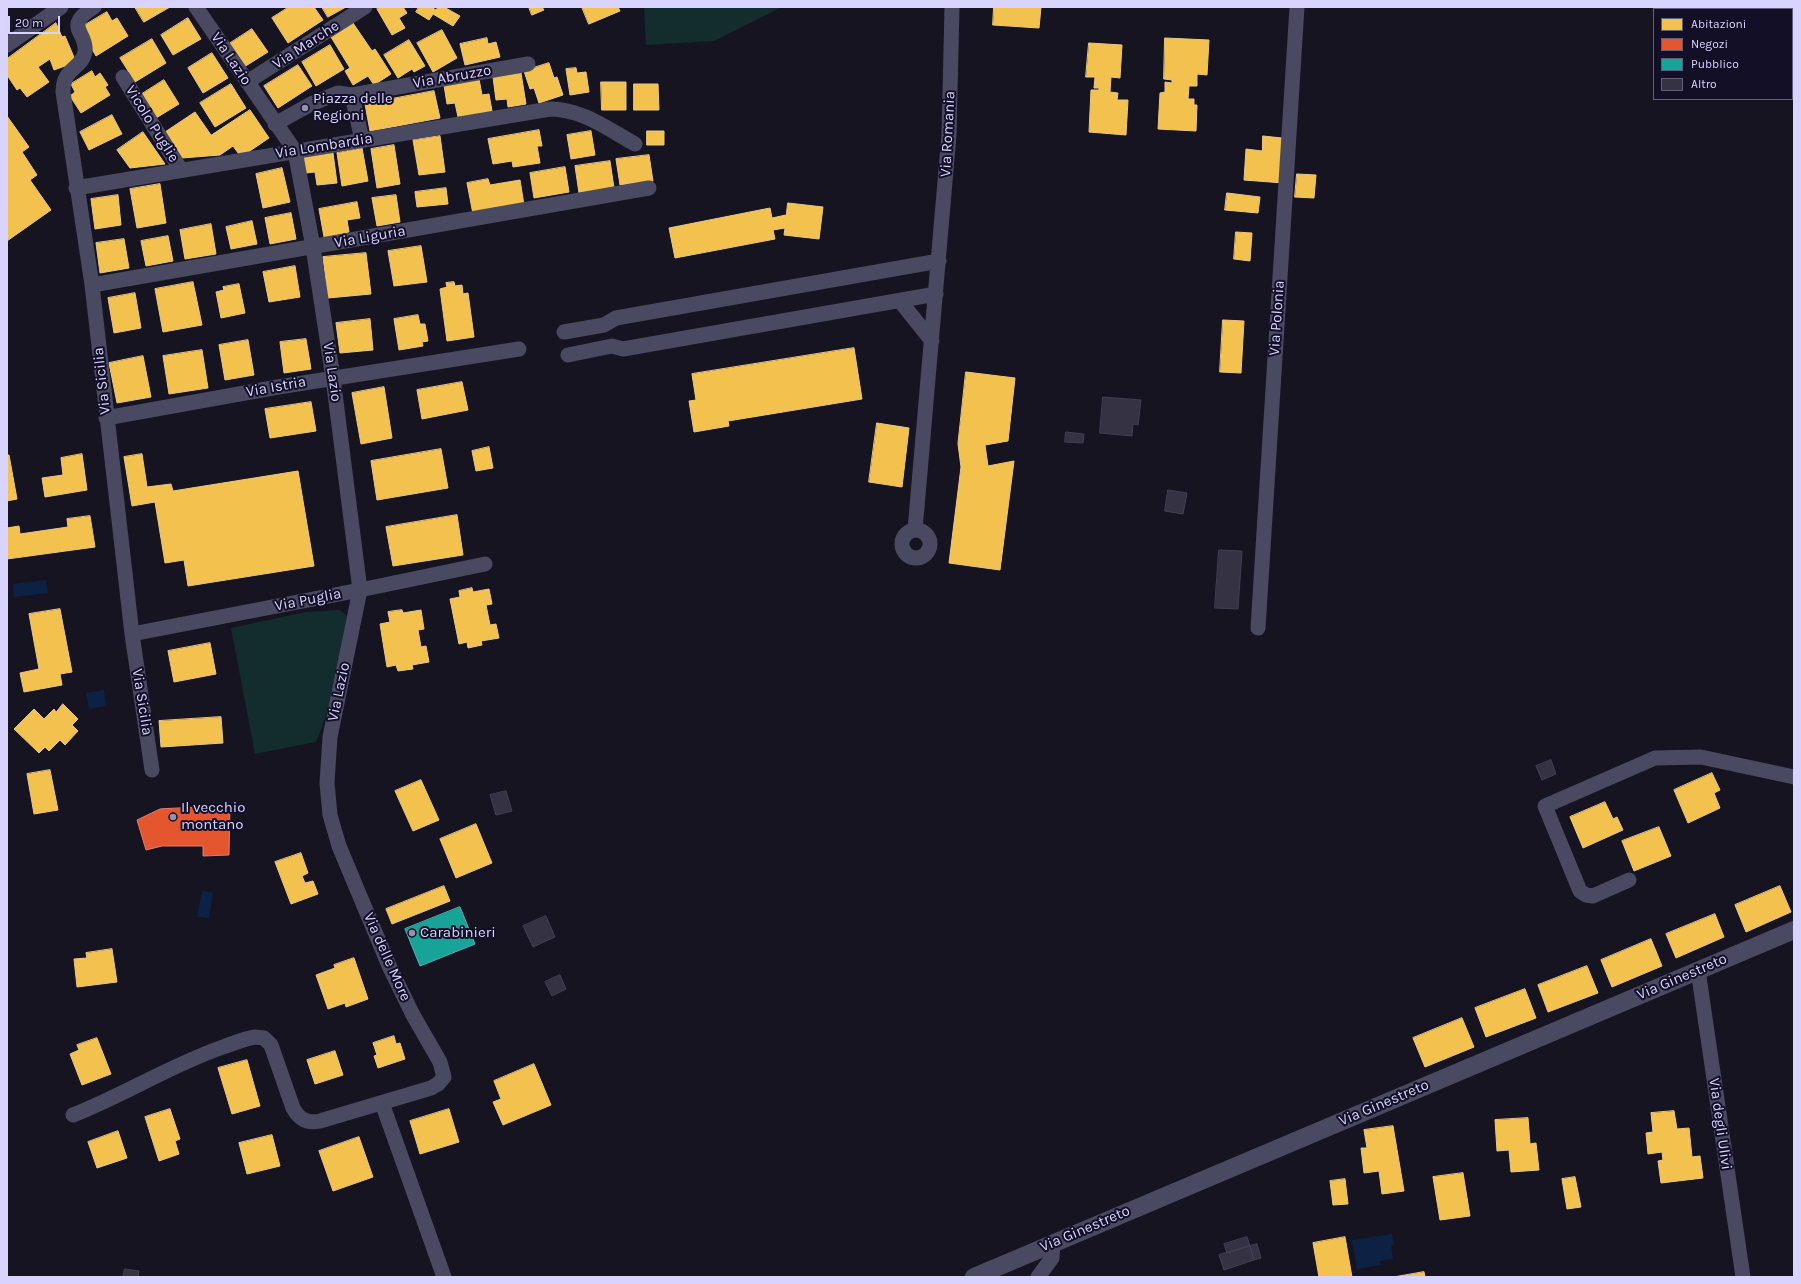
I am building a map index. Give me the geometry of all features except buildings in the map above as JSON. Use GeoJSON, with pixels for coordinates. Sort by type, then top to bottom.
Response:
{"type":"FeatureCollection","features":[{"type":"Feature","properties":{"kind":"street"},"geometry":{"type":"LineString","coordinates":[[7,45],[61,7]]}},
{"type":"Feature","properties":{"kind":"street","name":"Via Sicilia"},"geometry":{"type":"LineString","coordinates":[[94,7],[86,12],[79,21],[78,27],[85,51],[83,58],[68,74],[63,85],[76,188],[92,285],[106,418],[132,634],[152,770]]}},
{"type":"Feature","properties":{"kind":"street","name":"Via Lazio"},"geometry":{"type":"LineString","coordinates":[[196,7],[295,151],[313,247],[333,378],[360,590],[332,723],[327,766]]}},
{"type":"Feature","properties":{"kind":"street","name":"Via Marche"},"geometry":{"type":"LineString","coordinates":[[247,82],[365,7]]}},
{"type":"Feature","properties":{"kind":"street","name":"Via Romania"},"geometry":{"type":"LineString","coordinates":[[915,530],[949,135],[952,7]]}},
{"type":"Feature","properties":{"kind":"street","name":"Via Polonia"},"geometry":{"type":"LineString","coordinates":[[1258,628],[1297,7]]}},
{"type":"Feature","properties":{"kind":"street","name":"Via Abruzzo"},"geometry":{"type":"LineString","coordinates":[[352,94],[528,64]]}},
{"type":"Feature","properties":{"kind":"street","name":"Vicolo Puglie"},"geometry":{"type":"LineString","coordinates":[[123,77],[181,170]]}},
{"type":"Feature","properties":{"kind":"street"},"geometry":{"type":"LineString","coordinates":[[275,124],[311,104],[338,93],[352,94],[362,140]]}},
{"type":"Feature","properties":{"kind":"street","name":"Via Lombardia"},"geometry":{"type":"LineString","coordinates":[[76,188],[556,109],[582,115],[635,144]]}},
{"type":"Feature","properties":{"kind":"street","name":"Via Liguria"},"geometry":{"type":"LineString","coordinates":[[92,285],[649,188]]}},
{"type":"Feature","properties":{"kind":"street"},"geometry":{"type":"LineString","coordinates":[[564,332],[604,325],[616,318],[939,261]]}},
{"type":"Feature","properties":{"kind":"street"},"geometry":{"type":"LineString","coordinates":[[568,355],[612,346],[624,349],[936,294]]}},
{"type":"Feature","properties":{"kind":"street"},"geometry":{"type":"LineString","coordinates":[[900,301],[932,341]]}},
{"type":"Feature","properties":{"kind":"street","name":"Via Istria"},"geometry":{"type":"LineString","coordinates":[[106,418],[333,378],[519,349]]}},
{"type":"Feature","properties":{"kind":"street","name":"Via Puglia"},"geometry":{"type":"LineString","coordinates":[[132,634],[485,564]]}},
{"type":"Feature","properties":{"kind":"street"},"geometry":{"type":"LineString","coordinates":[[1629,880],[1593,896],[1586,895],[1580,891],[1545,806],[1655,758],[1701,757],[1794,777]]}},
{"type":"Feature","properties":{"kind":"street","name":"Via delle More"},"geometry":{"type":"LineString","coordinates":[[73,1115],[111,1099],[192,1058],[255,1037],[264,1038],[271,1045],[292,1108],[302,1120],[316,1122],[435,1087],[442,1081],[444,1072],[440,1062],[420,1028],[398,985],[339,846],[330,815],[327,787],[327,766]]}},
{"type":"Feature","properties":{"kind":"street","name":"Via Ginestreto"},"geometry":{"type":"LineString","coordinates":[[974,1277],[1794,930]]}},
{"type":"Feature","properties":{"kind":"street","name":"Via degli Ulivi"},"geometry":{"type":"LineString","coordinates":[[1698,970],[1743,1277]]}},
{"type":"Feature","properties":{"kind":"street"},"geometry":{"type":"LineString","coordinates":[[382,1103],[444,1277]]}},
{"type":"Feature","properties":{"kind":"street"},"geometry":{"type":"LineString","coordinates":[[1038,1277],[1052,1258],[1053,1243]]}},
{"type":"Feature","properties":{"kind":"green space"},"geometry":{"type":"Polygon","coordinates":[[[644,7],[782,7],[714,41],[646,45],[644,7]]]}},
{"type":"Feature","properties":{"kind":"green space"},"geometry":{"type":"Polygon","coordinates":[[[340,610],[347,616],[331,697],[316,742],[255,754],[231,628],[306,612],[340,610]]]}},
{"type":"Feature","properties":{"kind":"water"},"geometry":{"type":"Polygon","coordinates":[[[46,580],[48,593],[14,597],[13,584],[46,580]]]}},
{"type":"Feature","properties":{"kind":"water"},"geometry":{"type":"Polygon","coordinates":[[[104,690],[106,706],[89,709],[86,693],[104,690]]]}},
{"type":"Feature","properties":{"kind":"water"},"geometry":{"type":"Polygon","coordinates":[[[202,891],[213,892],[209,918],[197,917],[202,891]]]}},
{"type":"Feature","properties":{"kind":"water"},"geometry":{"type":"Polygon","coordinates":[[[1392,1234],[1394,1245],[1391,1245],[1393,1259],[1380,1261],[1381,1265],[1357,1269],[1352,1240],[1392,1234]]]}},
{"type":"Feature","properties":{"kind":"place","name":"Piazza delle Regioni"},"geometry":{"type":"Point","coordinates":[305,108]}},
{"type":"Feature","properties":{"kind":"place","name":"Il vecchio montano"},"geometry":{"type":"Point","coordinates":[173,817]}},
{"type":"Feature","properties":{"kind":"place","name":"Carabinieri"},"geometry":{"type":"Point","coordinates":[412,933]}}]}
